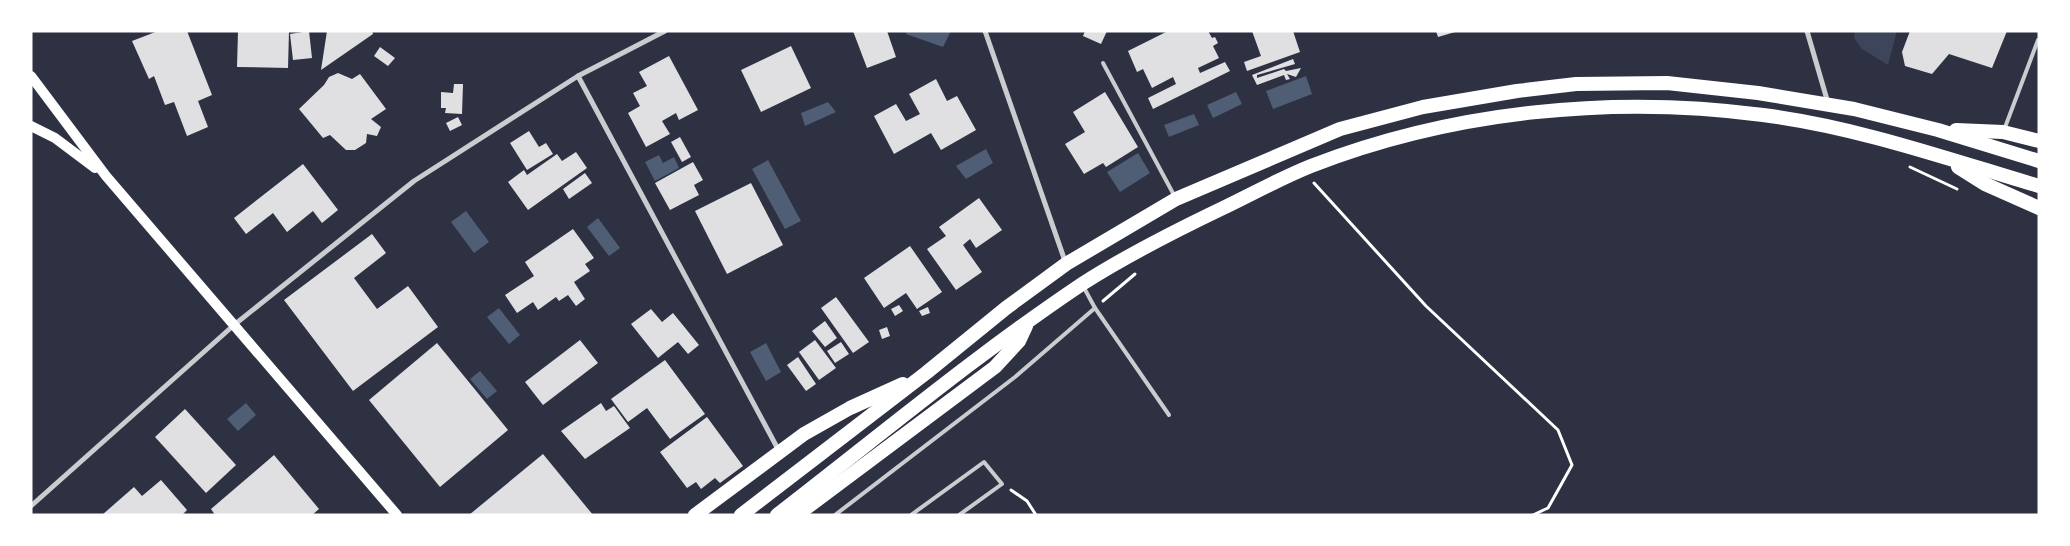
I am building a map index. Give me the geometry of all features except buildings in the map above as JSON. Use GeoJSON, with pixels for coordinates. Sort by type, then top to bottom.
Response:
{"type":"FeatureCollection","features":[{"type":"Feature","properties":{"kind":"highway"},"geometry":{"type":"LineString","coordinates":[[741,515],[926,373],[1006,308],[1066,264],[1176,199],[1340,129],[1423,107],[1516,90],[1576,84],[1667,83],[1758,93],[1828,104],[1938,130],[2039,161]]}},
{"type":"Feature","properties":{"kind":"highway"},"geometry":{"type":"LineString","coordinates":[[777,515],[1028,323],[1082,284],[1125,258],[1187,225],[1311,166],[1387,141],[1490,120],[1602,107],[1711,109],[1811,123],[1869,136],[2039,186]]}},
{"type":"Feature","properties":{"kind":"highway"},"geometry":{"type":"LineString","coordinates":[[1938,130],[2003,132],[2039,141]]}},
{"type":"Feature","properties":{"kind":"highway"},"geometry":{"type":"LineString","coordinates":[[1942,158],[1985,184],[2039,208]]}},
{"type":"Feature","properties":{"kind":"highway"},"geometry":{"type":"LineString","coordinates":[[797,515],[995,367],[1019,341],[1028,323]]}},
{"type":"Feature","properties":{"kind":"highway"},"geometry":{"type":"LineString","coordinates":[[695,515],[804,434],[850,408],[926,373]]}},
{"type":"Feature","properties":{"kind":"main road"},"geometry":{"type":"LineString","coordinates":[[31,76],[106,176],[397,515]]}},
{"type":"Feature","properties":{"kind":"main road"},"geometry":{"type":"LineString","coordinates":[[31,126],[55,138],[106,176]]}},
{"type":"Feature","properties":{"kind":"street"},"geometry":{"type":"LineString","coordinates":[[31,506],[234,325],[414,180],[578,76],[665,31]]}},
{"type":"Feature","properties":{"kind":"street"},"geometry":{"type":"LineString","coordinates":[[985,31],[1066,264]]}},
{"type":"Feature","properties":{"kind":"street"},"geometry":{"type":"LineString","coordinates":[[1808,31],[1828,104]]}},
{"type":"Feature","properties":{"kind":"street"},"geometry":{"type":"LineString","coordinates":[[578,76],[780,452]]}},
{"type":"Feature","properties":{"kind":"lane"},"geometry":{"type":"LineString","coordinates":[[2003,132],[2038,40]]}},
{"type":"Feature","properties":{"kind":"lane"},"geometry":{"type":"LineString","coordinates":[[1103,63],[1176,199]]}},
{"type":"Feature","properties":{"kind":"lane"},"geometry":{"type":"LineString","coordinates":[[1082,284],[1094,308],[1169,415]]}},
{"type":"Feature","properties":{"kind":"lane"},"geometry":{"type":"LineString","coordinates":[[835,515],[1015,377],[1094,308]]}},
{"type":"Feature","properties":{"kind":"lane"},"geometry":{"type":"LineString","coordinates":[[911,515],[984,462],[1002,484],[959,515]]}},
{"type":"Feature","properties":{"kind":"path"},"geometry":{"type":"LineString","coordinates":[[1904,166],[1966,193]]}},
{"type":"Feature","properties":{"kind":"path"},"geometry":{"type":"LineString","coordinates":[[1322,178],[1312,181],[1426,306],[1558,430],[1572,465],[1548,508],[1533,515]]}},
{"type":"Feature","properties":{"kind":"path"},"geometry":{"type":"LineString","coordinates":[[1094,308],[1140,270]]}},
{"type":"Feature","properties":{"kind":"path"},"geometry":{"type":"LineString","coordinates":[[1002,484],[1027,501],[1036,515]]}},
{"type":"Feature","properties":{"kind":"shaded area"},"geometry":{"type":"Polygon","coordinates":[[[907,31],[950,31],[950,33],[943,47],[906,34],[907,31]]]}},
{"type":"Feature","properties":{"kind":"shaded area"},"geometry":{"type":"Polygon","coordinates":[[[1855,31],[1897,31],[1888,65],[1862,49],[1854,38],[1855,31]]]}},
{"type":"Feature","properties":{"kind":"shaded area"},"geometry":{"type":"Polygon","coordinates":[[[1306,76],[1312,94],[1273,109],[1266,91],[1306,76]]]}},
{"type":"Feature","properties":{"kind":"shaded area"},"geometry":{"type":"Polygon","coordinates":[[[1236,92],[1242,104],[1213,118],[1207,105],[1236,92]]]}},
{"type":"Feature","properties":{"kind":"shaded area"},"geometry":{"type":"Polygon","coordinates":[[[828,102],[836,112],[805,126],[801,113],[828,102]]]}},
{"type":"Feature","properties":{"kind":"shaded area"},"geometry":{"type":"Polygon","coordinates":[[[1194,114],[1199,125],[1169,137],[1164,125],[1194,114]]]}},
{"type":"Feature","properties":{"kind":"shaded area"},"geometry":{"type":"Polygon","coordinates":[[[986,149],[993,163],[966,179],[956,166],[986,149]]]}},
{"type":"Feature","properties":{"kind":"shaded area"},"geometry":{"type":"Polygon","coordinates":[[[1138,153],[1150,173],[1120,192],[1107,172],[1138,153]]]}},
{"type":"Feature","properties":{"kind":"shaded area"},"geometry":{"type":"Polygon","coordinates":[[[659,155],[663,163],[674,157],[679,168],[655,181],[645,162],[659,155]]]}},
{"type":"Feature","properties":{"kind":"shaded area"},"geometry":{"type":"Polygon","coordinates":[[[768,160],[801,221],[785,229],[752,169],[768,160]]]}},
{"type":"Feature","properties":{"kind":"shaded area"},"geometry":{"type":"Polygon","coordinates":[[[466,211],[489,242],[474,253],[451,222],[466,211]]]}},
{"type":"Feature","properties":{"kind":"shaded area"},"geometry":{"type":"Polygon","coordinates":[[[598,218],[620,248],[609,256],[587,227],[598,218]]]}},
{"type":"Feature","properties":{"kind":"shaded area"},"geometry":{"type":"Polygon","coordinates":[[[499,308],[520,335],[509,344],[487,317],[499,308]]]}},
{"type":"Feature","properties":{"kind":"shaded area"},"geometry":{"type":"Polygon","coordinates":[[[766,343],[781,372],[766,381],[750,352],[766,343]]]}},
{"type":"Feature","properties":{"kind":"shaded area"},"geometry":{"type":"Polygon","coordinates":[[[480,371],[497,391],[487,399],[470,379],[480,371]]]}},
{"type":"Feature","properties":{"kind":"shaded area"},"geometry":{"type":"Polygon","coordinates":[[[246,403],[256,415],[238,431],[227,419],[246,403]]]}}]}
